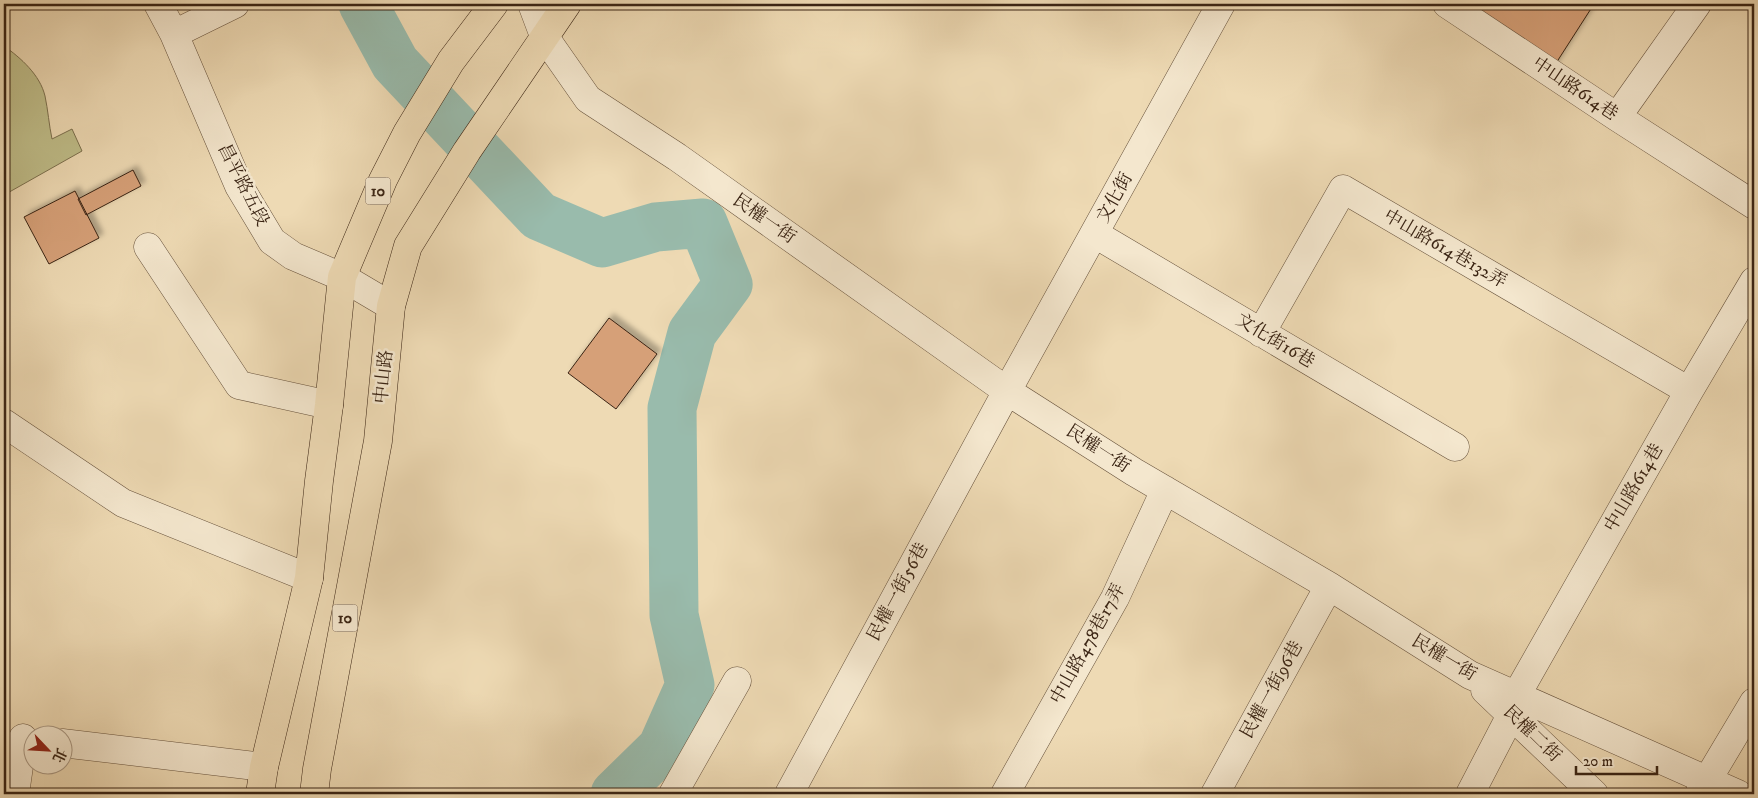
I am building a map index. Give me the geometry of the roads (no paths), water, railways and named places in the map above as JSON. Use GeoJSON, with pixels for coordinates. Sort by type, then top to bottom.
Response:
{"type":"FeatureCollection","features":[{"type":"Feature","properties":{"kind":"main road","name":"10"},"geometry":{"type":"LineString","coordinates":[[260,794],[264,767],[309,578],[342,277],[383,180],[407,133],[452,60],[494,4]]}},
{"type":"Feature","properties":{"kind":"main road","name":"中山路"},"geometry":{"type":"LineString","coordinates":[[314,794],[318,759],[378,441],[391,306],[408,246],[467,151],[567,4]]}},
{"type":"Feature","properties":{"kind":"street","name":"昌平路五段"},"geometry":{"type":"LineString","coordinates":[[158,4],[174,34],[239,186],[272,241],[293,256],[342,277],[391,306]]}},
{"type":"Feature","properties":{"kind":"street"},"geometry":{"type":"LineString","coordinates":[[174,34],[235,4]]}},
{"type":"Feature","properties":{"kind":"street","name":"民權一街"},"geometry":{"type":"LineString","coordinates":[[532,4],[544,36],[588,99],[677,157],[1007,390],[1165,490],[1329,586],[1514,705],[1702,788],[1738,794]]}},
{"type":"Feature","properties":{"kind":"street","name":"文化街"},"geometry":{"type":"LineString","coordinates":[[1007,390],[1221,4]]}},
{"type":"Feature","properties":{"kind":"street","name":"中山路614巷"},"geometry":{"type":"LineString","coordinates":[[1447,4],[1754,205]]}},
{"type":"Feature","properties":{"kind":"street"},"geometry":{"type":"LineString","coordinates":[[1617,117],[1697,4]]}},
{"type":"Feature","properties":{"kind":"street","name":"中山路614巷132弄"},"geometry":{"type":"LineString","coordinates":[[1261,333],[1343,189],[1689,391]]}},
{"type":"Feature","properties":{"kind":"street","name":"文化街16巷"},"geometry":{"type":"LineString","coordinates":[[1094,234],[1455,447]]}},
{"type":"Feature","properties":{"kind":"street"},"geometry":{"type":"LineString","coordinates":[[148,247],[238,385],[329,406]]}},
{"type":"Feature","properties":{"kind":"street","name":"中山路614巷"},"geometry":{"type":"LineString","coordinates":[[1470,794],[1514,705],[1689,391],[1754,281]]}},
{"type":"Feature","properties":{"kind":"street","name":"民權一街56巷"},"geometry":{"type":"LineString","coordinates":[[789,794],[1007,390]]}},
{"type":"Feature","properties":{"kind":"street"},"geometry":{"type":"LineString","coordinates":[[4,422],[123,503],[309,578]]}},
{"type":"Feature","properties":{"kind":"street","name":"中山路478巷17弄"},"geometry":{"type":"LineString","coordinates":[[1005,794],[1115,598],[1165,490]]}},
{"type":"Feature","properties":{"kind":"street","name":"民權一街96巷"},"geometry":{"type":"LineString","coordinates":[[1215,794],[1329,586]]}},
{"type":"Feature","properties":{"kind":"street"},"geometry":{"type":"LineString","coordinates":[[673,794],[737,681]]}},
{"type":"Feature","properties":{"kind":"street"},"geometry":{"type":"LineString","coordinates":[[1702,788],[1754,702]]}},
{"type":"Feature","properties":{"kind":"street","name":"民權二街"},"geometry":{"type":"LineString","coordinates":[[1514,705],[1594,794]]}},
{"type":"Feature","properties":{"kind":"street"},"geometry":{"type":"LineString","coordinates":[[15,794],[20,738]]}},
{"type":"Feature","properties":{"kind":"street"},"geometry":{"type":"LineString","coordinates":[[72,744],[264,767]]}},
{"type":"Feature","properties":{"kind":"waterway"},"geometry":{"type":"LineString","coordinates":[[363,4],[395,63],[539,216],[602,243],[656,227],[703,223],[728,284],[692,333],[672,408],[674,615],[690,685],[662,748],[615,794]]}}]}
